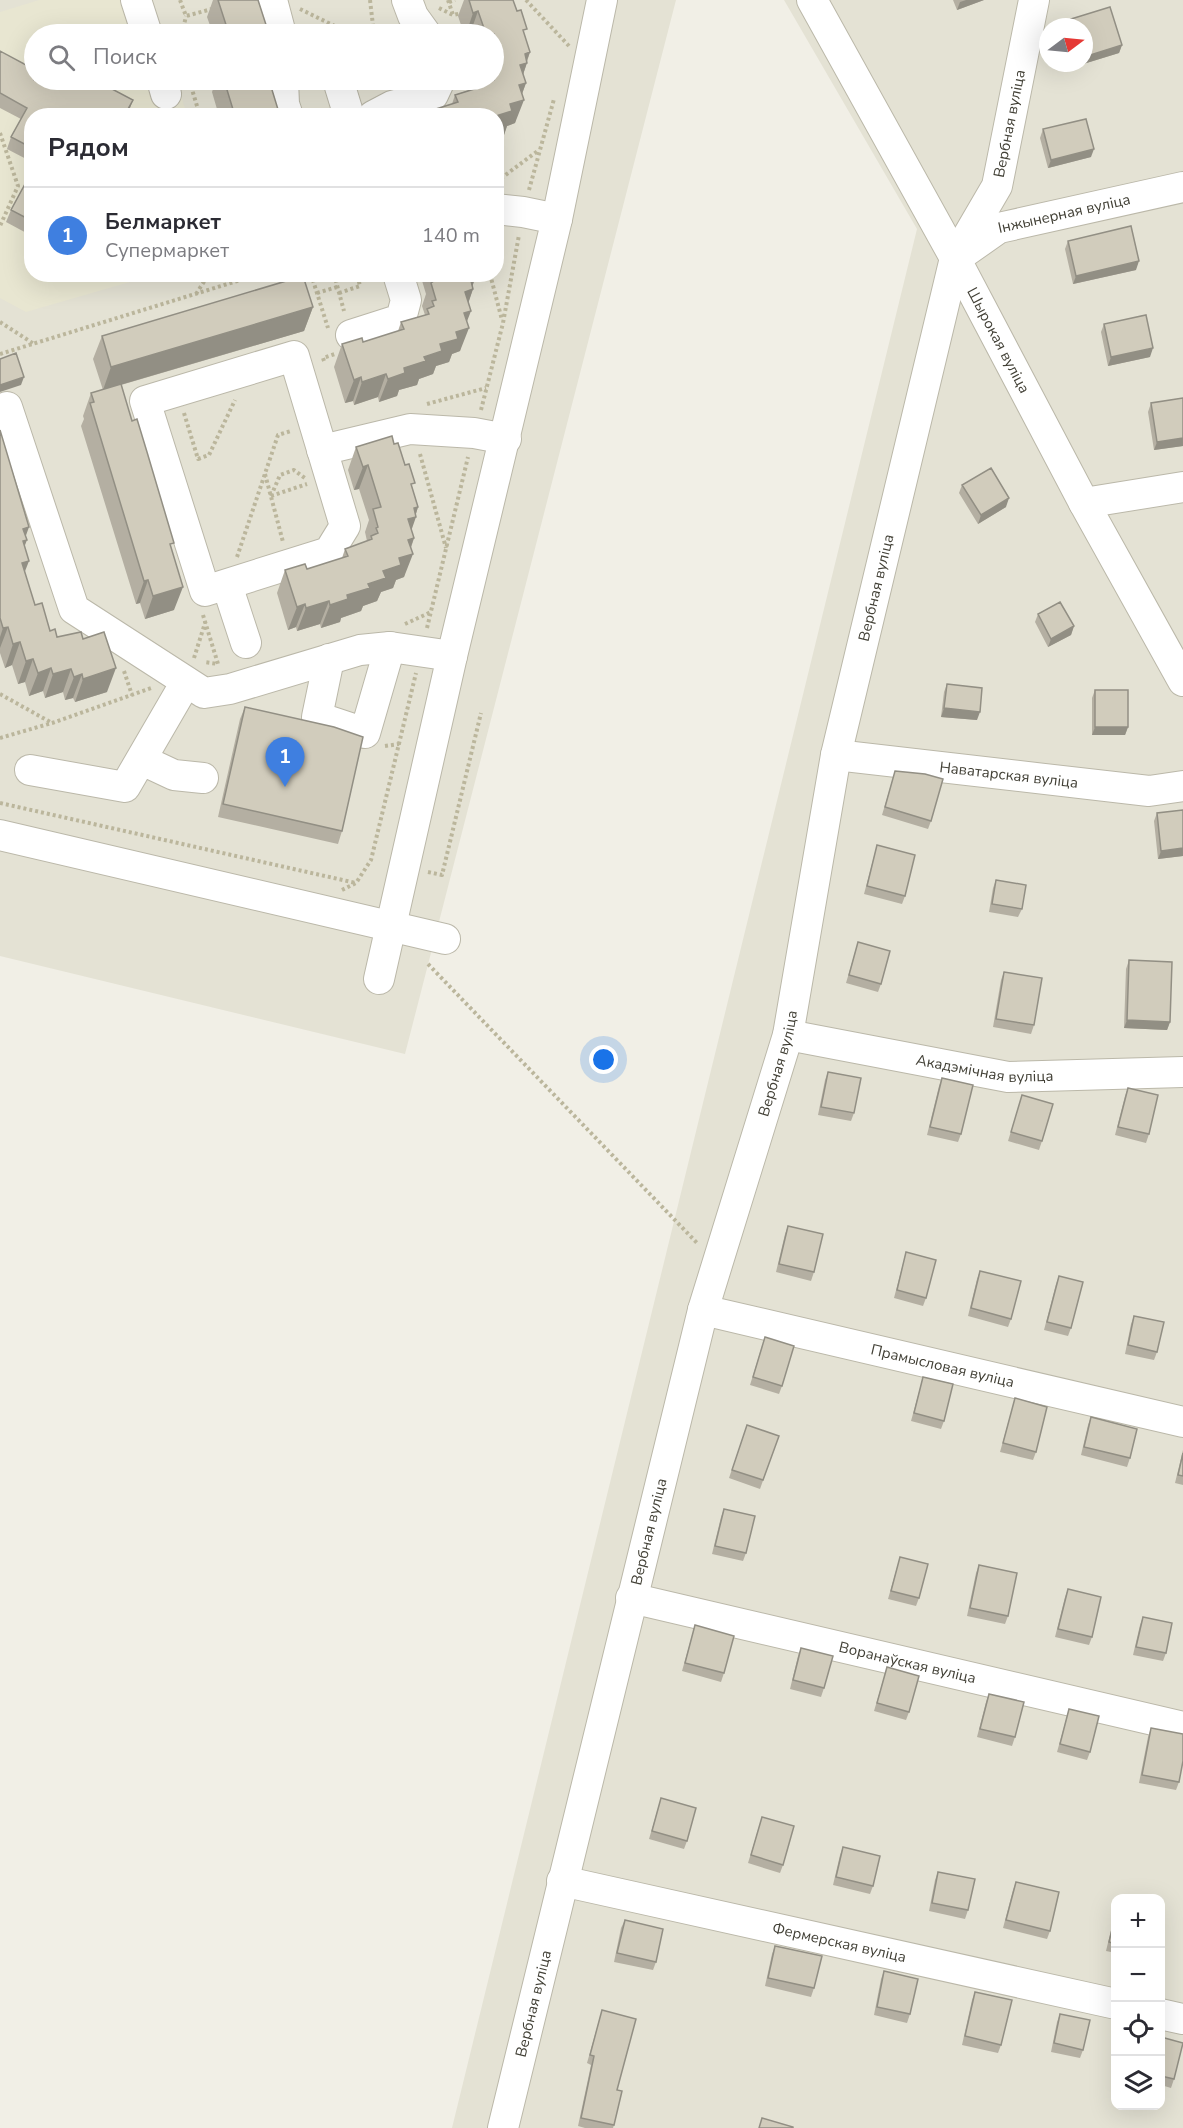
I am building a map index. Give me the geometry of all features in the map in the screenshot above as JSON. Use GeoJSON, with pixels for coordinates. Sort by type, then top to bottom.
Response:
{"type":"FeatureCollection","features":[{"type":"Feature","properties":{"kind":"street"},"geometry":{"type":"LineString","coordinates":[[136,0],[144,24]]}},
{"type":"Feature","properties":{"kind":"street"},"geometry":{"type":"LineString","coordinates":[[407,0],[419,24]]}},
{"type":"Feature","properties":{"kind":"street"},"geometry":{"type":"LineString","coordinates":[[379,978],[452,656],[506,439],[557,219],[602,0]]}},
{"type":"Feature","properties":{"kind":"street","name":"Шырокая вуліца"},"geometry":{"type":"LineString","coordinates":[[812,0],[955,258],[1084,503],[1183,681]]}},
{"type":"Feature","properties":{"kind":"street","name":"Вербная вуліца"},"geometry":{"type":"LineString","coordinates":[[503,2128],[703,1310],[788,1035],[836,755],[955,258],[998,186],[1034,0]]}},
{"type":"Feature","properties":{"kind":"street"},"geometry":{"type":"LineString","coordinates":[[281,24],[282,2]]}},
{"type":"Feature","properties":{"kind":"street"},"geometry":{"type":"LineString","coordinates":[[283,90],[285,108]]}},
{"type":"Feature","properties":{"kind":"street"},"geometry":{"type":"LineString","coordinates":[[341,90],[347,108]]}},
{"type":"Feature","properties":{"kind":"street"},"geometry":{"type":"LineString","coordinates":[[388,108],[433,95],[436,90]]}},
{"type":"Feature","properties":{"kind":"street","name":"Інжынерная вуліца"},"geometry":{"type":"LineString","coordinates":[[955,258],[999,228],[1183,187]]}},
{"type":"Feature","properties":{"kind":"street"},"geometry":{"type":"LineString","coordinates":[[510,211],[557,219]]}},
{"type":"Feature","properties":{"kind":"street"},"geometry":{"type":"LineString","coordinates":[[338,342],[401,319],[406,300],[400,282]]}},
{"type":"Feature","properties":{"kind":"street"},"geometry":{"type":"LineString","coordinates":[[294,356],[345,526],[329,552],[205,591],[145,401],[237,373],[294,356]]}},
{"type":"Feature","properties":{"kind":"street"},"geometry":{"type":"LineString","coordinates":[[7,407],[74,609],[173,684],[204,693],[230,689],[360,650],[390,647],[452,656]]}},
{"type":"Feature","properties":{"kind":"street"},"geometry":{"type":"LineString","coordinates":[[319,437],[410,429],[506,439]]}},
{"type":"Feature","properties":{"kind":"street"},"geometry":{"type":"LineString","coordinates":[[1084,503],[1183,487]]}},
{"type":"Feature","properties":{"kind":"street"},"geometry":{"type":"LineString","coordinates":[[227,585],[246,643]]}},
{"type":"Feature","properties":{"kind":"street"},"geometry":{"type":"LineString","coordinates":[[329,659],[317,717],[365,733],[390,647]]}},
{"type":"Feature","properties":{"kind":"street"},"geometry":{"type":"LineString","coordinates":[[30,770],[125,787],[142,760],[173,684]]}},
{"type":"Feature","properties":{"kind":"street","name":"Наватарская вуліца"},"geometry":{"type":"LineString","coordinates":[[836,755],[1149,791],[1183,786]]}},
{"type":"Feature","properties":{"kind":"street"},"geometry":{"type":"LineString","coordinates":[[142,760],[174,774],[203,778]]}},
{"type":"Feature","properties":{"kind":"street"},"geometry":{"type":"LineString","coordinates":[[0,835],[445,939]]}},
{"type":"Feature","properties":{"kind":"street","name":"Акадэмічная вуліца"},"geometry":{"type":"LineString","coordinates":[[788,1035],[1008,1077],[1183,1072]]}},
{"type":"Feature","properties":{"kind":"street","name":"Прамысловая вуліца"},"geometry":{"type":"LineString","coordinates":[[703,1310],[1183,1422]]}},
{"type":"Feature","properties":{"kind":"street","name":"Воранаўская вуліца"},"geometry":{"type":"LineString","coordinates":[[631,1598],[1183,1727]]}},
{"type":"Feature","properties":{"kind":"street","name":"Фермерская вуліца"},"geometry":{"type":"LineString","coordinates":[[562,1881],[1111,2003]]}},
{"type":"Feature","properties":{"kind":"street"},"geometry":{"type":"LineString","coordinates":[[1165,2015],[1183,2019]]}},
{"type":"Feature","properties":{"kind":"path"},"geometry":{"type":"LineString","coordinates":[[180,0],[186,16],[184,24]]}},
{"type":"Feature","properties":{"kind":"path"},"geometry":{"type":"LineString","coordinates":[[370,0],[373,24]]}},
{"type":"Feature","properties":{"kind":"path"},"geometry":{"type":"LineString","coordinates":[[434,0],[436,7],[453,15],[472,10]]}},
{"type":"Feature","properties":{"kind":"path"},"geometry":{"type":"LineString","coordinates":[[453,15],[448,1],[455,0]]}},
{"type":"Feature","properties":{"kind":"path"},"geometry":{"type":"LineString","coordinates":[[526,0],[569,46],[572,37]]}},
{"type":"Feature","properties":{"kind":"path"},"geometry":{"type":"LineString","coordinates":[[282,2],[329,24]]}},
{"type":"Feature","properties":{"kind":"path"},"geometry":{"type":"LineString","coordinates":[[186,16],[215,8]]}},
{"type":"Feature","properties":{"kind":"path"},"geometry":{"type":"LineString","coordinates":[[177,90],[193,108]]}},
{"type":"Feature","properties":{"kind":"path"},"geometry":{"type":"LineString","coordinates":[[331,912],[336,893],[356,884],[371,860],[503,323],[510,211],[540,149],[556,92]]}},
{"type":"Feature","properties":{"kind":"path"},"geometry":{"type":"LineString","coordinates":[[0,133],[18,186],[0,226]]}},
{"type":"Feature","properties":{"kind":"path"},"geometry":{"type":"LineString","coordinates":[[504,176],[540,149]]}},
{"type":"Feature","properties":{"kind":"path"},"geometry":{"type":"LineString","coordinates":[[196,295],[203,282]]}},
{"type":"Feature","properties":{"kind":"path"},"geometry":{"type":"LineString","coordinates":[[0,354],[236,282]]}},
{"type":"Feature","properties":{"kind":"path"},"geometry":{"type":"LineString","coordinates":[[314,282],[338,342]]}},
{"type":"Feature","properties":{"kind":"path"},"geometry":{"type":"LineString","coordinates":[[336,282],[338,342]]}},
{"type":"Feature","properties":{"kind":"path"},"geometry":{"type":"LineString","coordinates":[[317,293],[360,286],[359,282]]}},
{"type":"Feature","properties":{"kind":"path"},"geometry":{"type":"LineString","coordinates":[[492,282],[503,323]]}},
{"type":"Feature","properties":{"kind":"path"},"geometry":{"type":"LineString","coordinates":[[0,322],[34,344]]}},
{"type":"Feature","properties":{"kind":"path"},"geometry":{"type":"LineString","coordinates":[[150,418],[182,409],[198,459],[209,455],[240,390],[237,373]]}},
{"type":"Feature","properties":{"kind":"path"},"geometry":{"type":"LineString","coordinates":[[227,585],[278,435],[319,437]]}},
{"type":"Feature","properties":{"kind":"path"},"geometry":{"type":"LineString","coordinates":[[418,448],[446,549]]}},
{"type":"Feature","properties":{"kind":"path"},"geometry":{"type":"LineString","coordinates":[[271,496],[280,475],[294,470],[311,483]]}},
{"type":"Feature","properties":{"kind":"path"},"geometry":{"type":"LineString","coordinates":[[265,473],[289,564]]}},
{"type":"Feature","properties":{"kind":"path"},"geometry":{"type":"LineString","coordinates":[[201,610],[205,622],[214,653],[218,664],[193,661],[205,622]]}},
{"type":"Feature","properties":{"kind":"path"},"geometry":{"type":"LineString","coordinates":[[0,738],[173,684]]}},
{"type":"Feature","properties":{"kind":"path"},"geometry":{"type":"LineString","coordinates":[[0,694],[52,723]]}},
{"type":"Feature","properties":{"kind":"path"},"geometry":{"type":"LineString","coordinates":[[371,860],[442,875],[481,713]]}},
{"type":"Feature","properties":{"kind":"path"},"geometry":{"type":"LineString","coordinates":[[0,803],[356,884]]}},
{"type":"Feature","properties":{"kind":"path"},"geometry":{"type":"LineString","coordinates":[[428,964],[717,1264]]}},
{"type":"Feature","properties":{"kind":"shaded area"},"geometry":{"type":"Polygon","coordinates":[[[0,0],[676,0],[405,1054],[0,956],[0,0]]]}},
{"type":"Feature","properties":{"kind":"shaded area"},"geometry":{"type":"Polygon","coordinates":[[[39,0],[151,0],[159,24],[24,24],[24,90],[179,90],[185,108],[24,108],[24,282],[130,282],[26,312],[0,298],[0,12],[39,0]]]}},
{"type":"Feature","properties":{"kind":"shaded area"},"geometry":{"type":"Polygon","coordinates":[[[784,0],[1183,0],[1183,2128],[452,2128],[917,229],[784,0]]]}},
{"type":"Feature","properties":{"kind":"building"},"geometry":{"type":"Polygon","coordinates":[[[218,0],[258,0],[266,24],[226,24],[218,0]]]}},
{"type":"Feature","properties":{"kind":"building"},"geometry":{"type":"Polygon","coordinates":[[[469,0],[513,0],[517,11],[521,10],[527,29],[523,30],[530,52],[525,54],[527,63],[520,65],[526,83],[519,85],[524,100],[510,104],[512,111],[504,114],[504,108],[439,108],[458,102],[455,95],[471,90],[504,90],[504,24],[483,24],[478,11],[473,13],[469,0]]]}},
{"type":"Feature","properties":{"kind":"building"},"geometry":{"type":"Polygon","coordinates":[[[1110,7],[1122,45],[1093,54],[1093,18],[1074,18],[1110,7]]]}},
{"type":"Feature","properties":{"kind":"building"},"geometry":{"type":"Polygon","coordinates":[[[0,51],[24,64],[24,90],[114,90],[133,100],[128,108],[27,108],[0,93],[0,51]]]}},
{"type":"Feature","properties":{"kind":"building"},"geometry":{"type":"Polygon","coordinates":[[[227,90],[272,90],[278,108],[233,108],[227,90]]]}},
{"type":"Feature","properties":{"kind":"building"},"geometry":{"type":"Polygon","coordinates":[[[24,113],[24,144],[11,137],[24,113]]]}},
{"type":"Feature","properties":{"kind":"building"},"geometry":{"type":"Polygon","coordinates":[[[1086,119],[1094,149],[1051,160],[1043,129],[1086,119]]]}},
{"type":"Feature","properties":{"kind":"building"},"geometry":{"type":"Polygon","coordinates":[[[24,186],[24,217],[11,210],[24,186]]]}},
{"type":"Feature","properties":{"kind":"building"},"geometry":{"type":"Polygon","coordinates":[[[1131,226],[1139,261],[1076,276],[1068,241],[1131,226]]]}},
{"type":"Feature","properties":{"kind":"building"},"geometry":{"type":"Polygon","coordinates":[[[283,282],[305,282],[313,307],[111,367],[102,336],[283,282]]]}},
{"type":"Feature","properties":{"kind":"building"},"geometry":{"type":"Polygon","coordinates":[[[471,282],[473,289],[465,292],[471,311],[464,313],[469,328],[456,332],[458,339],[440,344],[442,351],[424,357],[426,361],[404,368],[405,373],[388,379],[386,374],[362,382],[361,377],[354,380],[342,344],[362,338],[363,342],[404,329],[401,322],[429,314],[427,309],[434,306],[432,301],[436,300],[431,283],[471,282]]]}},
{"type":"Feature","properties":{"kind":"building"},"geometry":{"type":"Polygon","coordinates":[[[1146,315],[1153,348],[1111,357],[1104,324],[1146,315]]]}},
{"type":"Feature","properties":{"kind":"building"},"geometry":{"type":"Polygon","coordinates":[[[16,353],[24,377],[0,385],[0,359],[16,353]]]}},
{"type":"Feature","properties":{"kind":"building"},"geometry":{"type":"Polygon","coordinates":[[[121,384],[132,421],[137,419],[174,543],[170,544],[183,587],[153,596],[148,580],[144,581],[90,403],[94,402],[91,393],[121,384]]]}},
{"type":"Feature","properties":{"kind":"building"},"geometry":{"type":"Polygon","coordinates":[[[1183,398],[1183,438],[1157,442],[1151,403],[1183,398]]]}},
{"type":"Feature","properties":{"kind":"building"},"geometry":{"type":"Polygon","coordinates":[[[0,430],[29,527],[23,529],[27,540],[23,541],[29,561],[22,563],[35,605],[42,603],[50,631],[55,629],[57,637],[81,632],[83,639],[104,632],[116,668],[83,679],[82,674],[74,677],[71,669],[53,674],[51,668],[38,673],[33,659],[26,661],[20,642],[13,644],[8,627],[3,628],[0,618],[0,430]]]}},
{"type":"Feature","properties":{"kind":"building"},"geometry":{"type":"Polygon","coordinates":[[[392,436],[394,444],[398,443],[405,465],[409,464],[415,483],[411,484],[418,507],[414,508],[416,517],[408,519],[414,538],[408,540],[413,554],[399,558],[401,565],[383,571],[386,578],[368,584],[370,588],[347,595],[348,599],[330,605],[329,601],[306,608],[305,604],[297,607],[285,570],[305,564],[307,569],[348,556],[345,549],[372,539],[371,536],[378,533],[373,509],[381,507],[368,465],[363,467],[356,447],[392,436]]]}},
{"type":"Feature","properties":{"kind":"building"},"geometry":{"type":"Polygon","coordinates":[[[991,468],[1009,498],[981,515],[962,485],[991,468]]]}},
{"type":"Feature","properties":{"kind":"building"},"geometry":{"type":"Polygon","coordinates":[[[1060,602],[1074,626],[1051,639],[1038,614],[1060,602]]]}},
{"type":"Feature","properties":{"kind":"building"},"geometry":{"type":"Polygon","coordinates":[[[947,684],[982,688],[980,712],[944,708],[947,684]]]}},
{"type":"Feature","properties":{"kind":"building"},"geometry":{"type":"Polygon","coordinates":[[[1095,690],[1128,690],[1128,727],[1095,727],[1095,690]]]}},
{"type":"Feature","properties":{"kind":"building"},"geometry":{"type":"Polygon","coordinates":[[[245,707],[334,727],[363,737],[342,831],[223,804],[245,707]]]}},
{"type":"Feature","properties":{"kind":"building"},"geometry":{"type":"Polygon","coordinates":[[[895,771],[925,774],[943,779],[931,821],[885,807],[895,771]]]}},
{"type":"Feature","properties":{"kind":"building"},"geometry":{"type":"Polygon","coordinates":[[[1183,810],[1183,848],[1161,851],[1157,813],[1183,810]]]}},
{"type":"Feature","properties":{"kind":"building"},"geometry":{"type":"Polygon","coordinates":[[[877,845],[915,855],[905,896],[867,886],[877,845]]]}},
{"type":"Feature","properties":{"kind":"building"},"geometry":{"type":"Polygon","coordinates":[[[996,880],[1026,885],[1022,909],[992,904],[996,880]]]}},
{"type":"Feature","properties":{"kind":"building"},"geometry":{"type":"Polygon","coordinates":[[[858,942],[890,951],[881,984],[849,975],[858,942]]]}},
{"type":"Feature","properties":{"kind":"building"},"geometry":{"type":"Polygon","coordinates":[[[1129,960],[1172,962],[1170,1022],[1127,1020],[1129,960]]]}},
{"type":"Feature","properties":{"kind":"building"},"geometry":{"type":"Polygon","coordinates":[[[1004,972],[1042,978],[1034,1025],[996,1019],[1004,972]]]}},
{"type":"Feature","properties":{"kind":"building"},"geometry":{"type":"Polygon","coordinates":[[[828,1072],[861,1078],[854,1113],[821,1107],[828,1072]]]}},
{"type":"Feature","properties":{"kind":"building"},"geometry":{"type":"Polygon","coordinates":[[[942,1078],[973,1085],[961,1134],[930,1127],[942,1078]]]}},
{"type":"Feature","properties":{"kind":"building"},"geometry":{"type":"Polygon","coordinates":[[[1128,1088],[1158,1095],[1149,1134],[1118,1127],[1128,1088]]]}},
{"type":"Feature","properties":{"kind":"building"},"geometry":{"type":"Polygon","coordinates":[[[1022,1095],[1053,1104],[1042,1141],[1011,1132],[1022,1095]]]}},
{"type":"Feature","properties":{"kind":"building"},"geometry":{"type":"Polygon","coordinates":[[[788,1226],[823,1234],[814,1272],[779,1264],[788,1226]]]}},
{"type":"Feature","properties":{"kind":"building"},"geometry":{"type":"Polygon","coordinates":[[[906,1252],[936,1260],[926,1298],[897,1290],[906,1252]]]}},
{"type":"Feature","properties":{"kind":"building"},"geometry":{"type":"Polygon","coordinates":[[[980,1271],[1021,1281],[1011,1319],[971,1308],[980,1271]]]}},
{"type":"Feature","properties":{"kind":"building"},"geometry":{"type":"Polygon","coordinates":[[[1059,1276],[1083,1282],[1071,1328],[1047,1322],[1059,1276]]]}},
{"type":"Feature","properties":{"kind":"building"},"geometry":{"type":"Polygon","coordinates":[[[1134,1316],[1164,1322],[1157,1352],[1128,1345],[1134,1316]]]}},
{"type":"Feature","properties":{"kind":"building"},"geometry":{"type":"Polygon","coordinates":[[[765,1337],[794,1346],[782,1386],[753,1377],[765,1337]]]}},
{"type":"Feature","properties":{"kind":"building"},"geometry":{"type":"Polygon","coordinates":[[[923,1377],[953,1384],[944,1421],[914,1413],[923,1377]]]}},
{"type":"Feature","properties":{"kind":"building"},"geometry":{"type":"Polygon","coordinates":[[[1015,1398],[1047,1407],[1036,1452],[1003,1443],[1015,1398]]]}},
{"type":"Feature","properties":{"kind":"building"},"geometry":{"type":"Polygon","coordinates":[[[1091,1417],[1137,1429],[1130,1458],[1084,1447],[1091,1417]]]}},
{"type":"Feature","properties":{"kind":"building"},"geometry":{"type":"Polygon","coordinates":[[[747,1425],[779,1436],[763,1480],[732,1470],[747,1425]]]}},
{"type":"Feature","properties":{"kind":"building"},"geometry":{"type":"Polygon","coordinates":[[[1183,1453],[1183,1476],[1178,1475],[1183,1453]]]}},
{"type":"Feature","properties":{"kind":"building"},"geometry":{"type":"Polygon","coordinates":[[[724,1509],[755,1516],[746,1553],[715,1546],[724,1509]]]}},
{"type":"Feature","properties":{"kind":"building"},"geometry":{"type":"Polygon","coordinates":[[[900,1557],[928,1564],[919,1598],[891,1591],[900,1557]]]}},
{"type":"Feature","properties":{"kind":"building"},"geometry":{"type":"Polygon","coordinates":[[[979,1565],[1017,1573],[1008,1616],[970,1608],[979,1565]]]}},
{"type":"Feature","properties":{"kind":"building"},"geometry":{"type":"Polygon","coordinates":[[[1068,1589],[1101,1597],[1092,1637],[1058,1629],[1068,1589]]]}},
{"type":"Feature","properties":{"kind":"building"},"geometry":{"type":"Polygon","coordinates":[[[1143,1617],[1172,1623],[1166,1653],[1136,1647],[1143,1617]]]}},
{"type":"Feature","properties":{"kind":"building"},"geometry":{"type":"Polygon","coordinates":[[[695,1625],[734,1636],[724,1673],[685,1663],[695,1625]]]}},
{"type":"Feature","properties":{"kind":"building"},"geometry":{"type":"Polygon","coordinates":[[[801,1648],[833,1656],[824,1688],[793,1680],[801,1648]]]}},
{"type":"Feature","properties":{"kind":"building"},"geometry":{"type":"Polygon","coordinates":[[[887,1667],[919,1676],[909,1712],[877,1703],[887,1667]]]}},
{"type":"Feature","properties":{"kind":"building"},"geometry":{"type":"Polygon","coordinates":[[[989,1694],[1024,1702],[1015,1737],[980,1729],[989,1694]]]}},
{"type":"Feature","properties":{"kind":"building"},"geometry":{"type":"Polygon","coordinates":[[[1069,1709],[1099,1716],[1090,1752],[1060,1744],[1069,1709]]]}},
{"type":"Feature","properties":{"kind":"building"},"geometry":{"type":"Polygon","coordinates":[[[1151,1728],[1183,1734],[1183,1761],[1179,1782],[1142,1775],[1151,1728]]]}},
{"type":"Feature","properties":{"kind":"building"},"geometry":{"type":"Polygon","coordinates":[[[661,1798],[696,1808],[687,1841],[652,1831],[661,1798]]]}},
{"type":"Feature","properties":{"kind":"building"},"geometry":{"type":"Polygon","coordinates":[[[762,1817],[794,1826],[783,1865],[751,1855],[762,1817]]]}},
{"type":"Feature","properties":{"kind":"building"},"geometry":{"type":"Polygon","coordinates":[[[843,1847],[880,1856],[873,1886],[836,1877],[843,1847]]]}},
{"type":"Feature","properties":{"kind":"building"},"geometry":{"type":"Polygon","coordinates":[[[938,1872],[975,1879],[968,1910],[932,1903],[938,1872]]]}},
{"type":"Feature","properties":{"kind":"building"},"geometry":{"type":"Polygon","coordinates":[[[1016,1882],[1059,1892],[1050,1931],[1006,1920],[1016,1882]]]}},
{"type":"Feature","properties":{"kind":"building"},"geometry":{"type":"Polygon","coordinates":[[[625,1920],[663,1929],[656,1962],[617,1953],[625,1920]]]}},
{"type":"Feature","properties":{"kind":"building"},"geometry":{"type":"Polygon","coordinates":[[[775,1946],[822,1956],[814,1988],[768,1978],[775,1946]]]}},
{"type":"Feature","properties":{"kind":"building"},"geometry":{"type":"Polygon","coordinates":[[[884,1971],[918,1979],[910,2014],[877,2007],[884,1971]]]}},
{"type":"Feature","properties":{"kind":"building"},"geometry":{"type":"Polygon","coordinates":[[[975,1992],[1012,2000],[1001,2045],[965,2036],[975,1992]]]}},
{"type":"Feature","properties":{"kind":"building"},"geometry":{"type":"Polygon","coordinates":[[[602,2010],[636,2019],[617,2090],[622,2091],[614,2125],[581,2118],[594,2056],[590,2055],[602,2010]]]}},
{"type":"Feature","properties":{"kind":"building"},"geometry":{"type":"Polygon","coordinates":[[[1060,2014],[1090,2020],[1083,2050],[1054,2043],[1060,2014]]]}},
{"type":"Feature","properties":{"kind":"building"},"geometry":{"type":"Polygon","coordinates":[[[1165,2038],[1183,2043],[1174,2079],[1165,2077],[1165,2038]]]}},
{"type":"Feature","properties":{"kind":"building"},"geometry":{"type":"Polygon","coordinates":[[[762,2118],[793,2127],[793,2128],[759,2128],[762,2118]]]}},
{"type":"Feature","properties":{"kind":"place","name":"Белмаркет"},"geometry":{"type":"Point","coordinates":[285,787]}}]}
